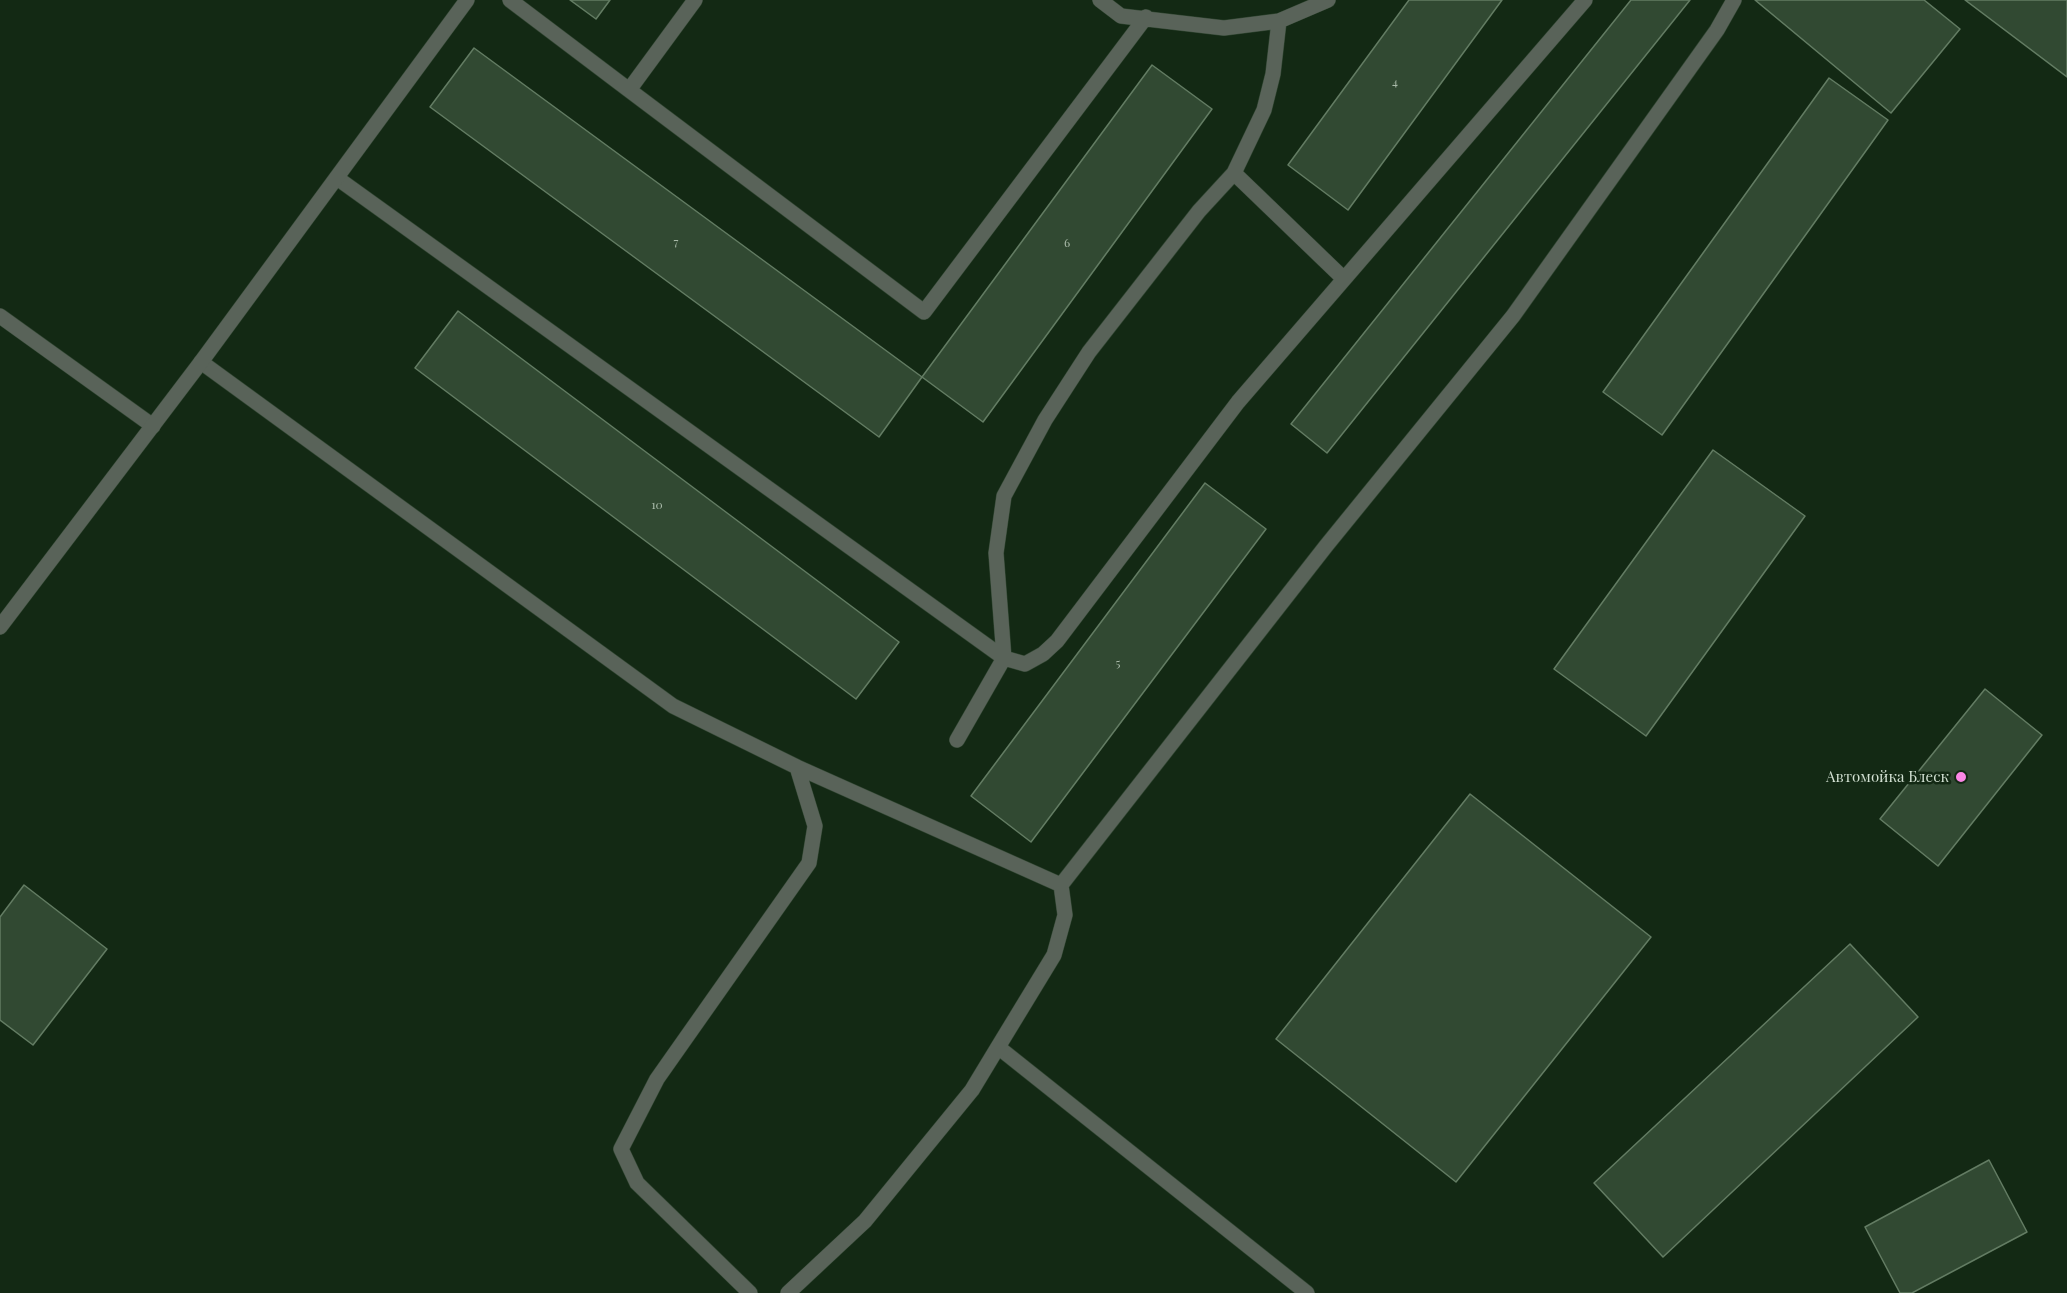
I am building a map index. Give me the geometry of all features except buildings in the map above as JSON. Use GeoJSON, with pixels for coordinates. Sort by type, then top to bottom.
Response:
{"type":"FeatureCollection","features":[{"type":"Feature","properties":{"kind":"street"},"geometry":{"type":"LineString","coordinates":[[0,627],[201,362],[467,0]]}},
{"type":"Feature","properties":{"kind":"street"},"geometry":{"type":"LineString","coordinates":[[510,0],[924,312],[1146,17]]}},
{"type":"Feature","properties":{"kind":"street"},"geometry":{"type":"LineString","coordinates":[[629,90],[695,0]]}},
{"type":"Feature","properties":{"kind":"street"},"geometry":{"type":"LineString","coordinates":[[1100,0],[1121,16],[1146,17],[1224,28],[1279,21],[1328,0]]}},
{"type":"Feature","properties":{"kind":"street"},"geometry":{"type":"LineString","coordinates":[[337,178],[1004,658],[1026,664],[1043,654],[1057,641],[1238,402],[1585,0]]}},
{"type":"Feature","properties":{"kind":"street"},"geometry":{"type":"LineString","coordinates":[[788,1293],[865,1221],[972,1090],[1054,955],[1065,915],[1061,885],[1326,546],[1513,316],[1717,30],[1734,0]]}},
{"type":"Feature","properties":{"kind":"street"},"geometry":{"type":"LineString","coordinates":[[957,740],[1004,658],[996,553],[1004,495],[1045,420],[1089,352],[1199,211],[1234,172],[1264,110],[1274,74],[1279,21]]}},
{"type":"Feature","properties":{"kind":"street"},"geometry":{"type":"LineString","coordinates":[[1234,172],[1344,279]]}},
{"type":"Feature","properties":{"kind":"street"},"geometry":{"type":"LineString","coordinates":[[0,316],[153,426]]}},
{"type":"Feature","properties":{"kind":"street"},"geometry":{"type":"LineString","coordinates":[[201,362],[673,706],[797,767],[1061,885]]}},
{"type":"Feature","properties":{"kind":"street"},"geometry":{"type":"LineString","coordinates":[[750,1293],[637,1183],[621,1149],[657,1080],[809,863],[815,826],[797,767]]}},
{"type":"Feature","properties":{"kind":"street"},"geometry":{"type":"LineString","coordinates":[[998,1047],[1307,1293]]}},
{"type":"Feature","properties":{"kind":"place","name":"Автомойка Блеск"},"geometry":{"type":"Point","coordinates":[1961,777]}}]}
